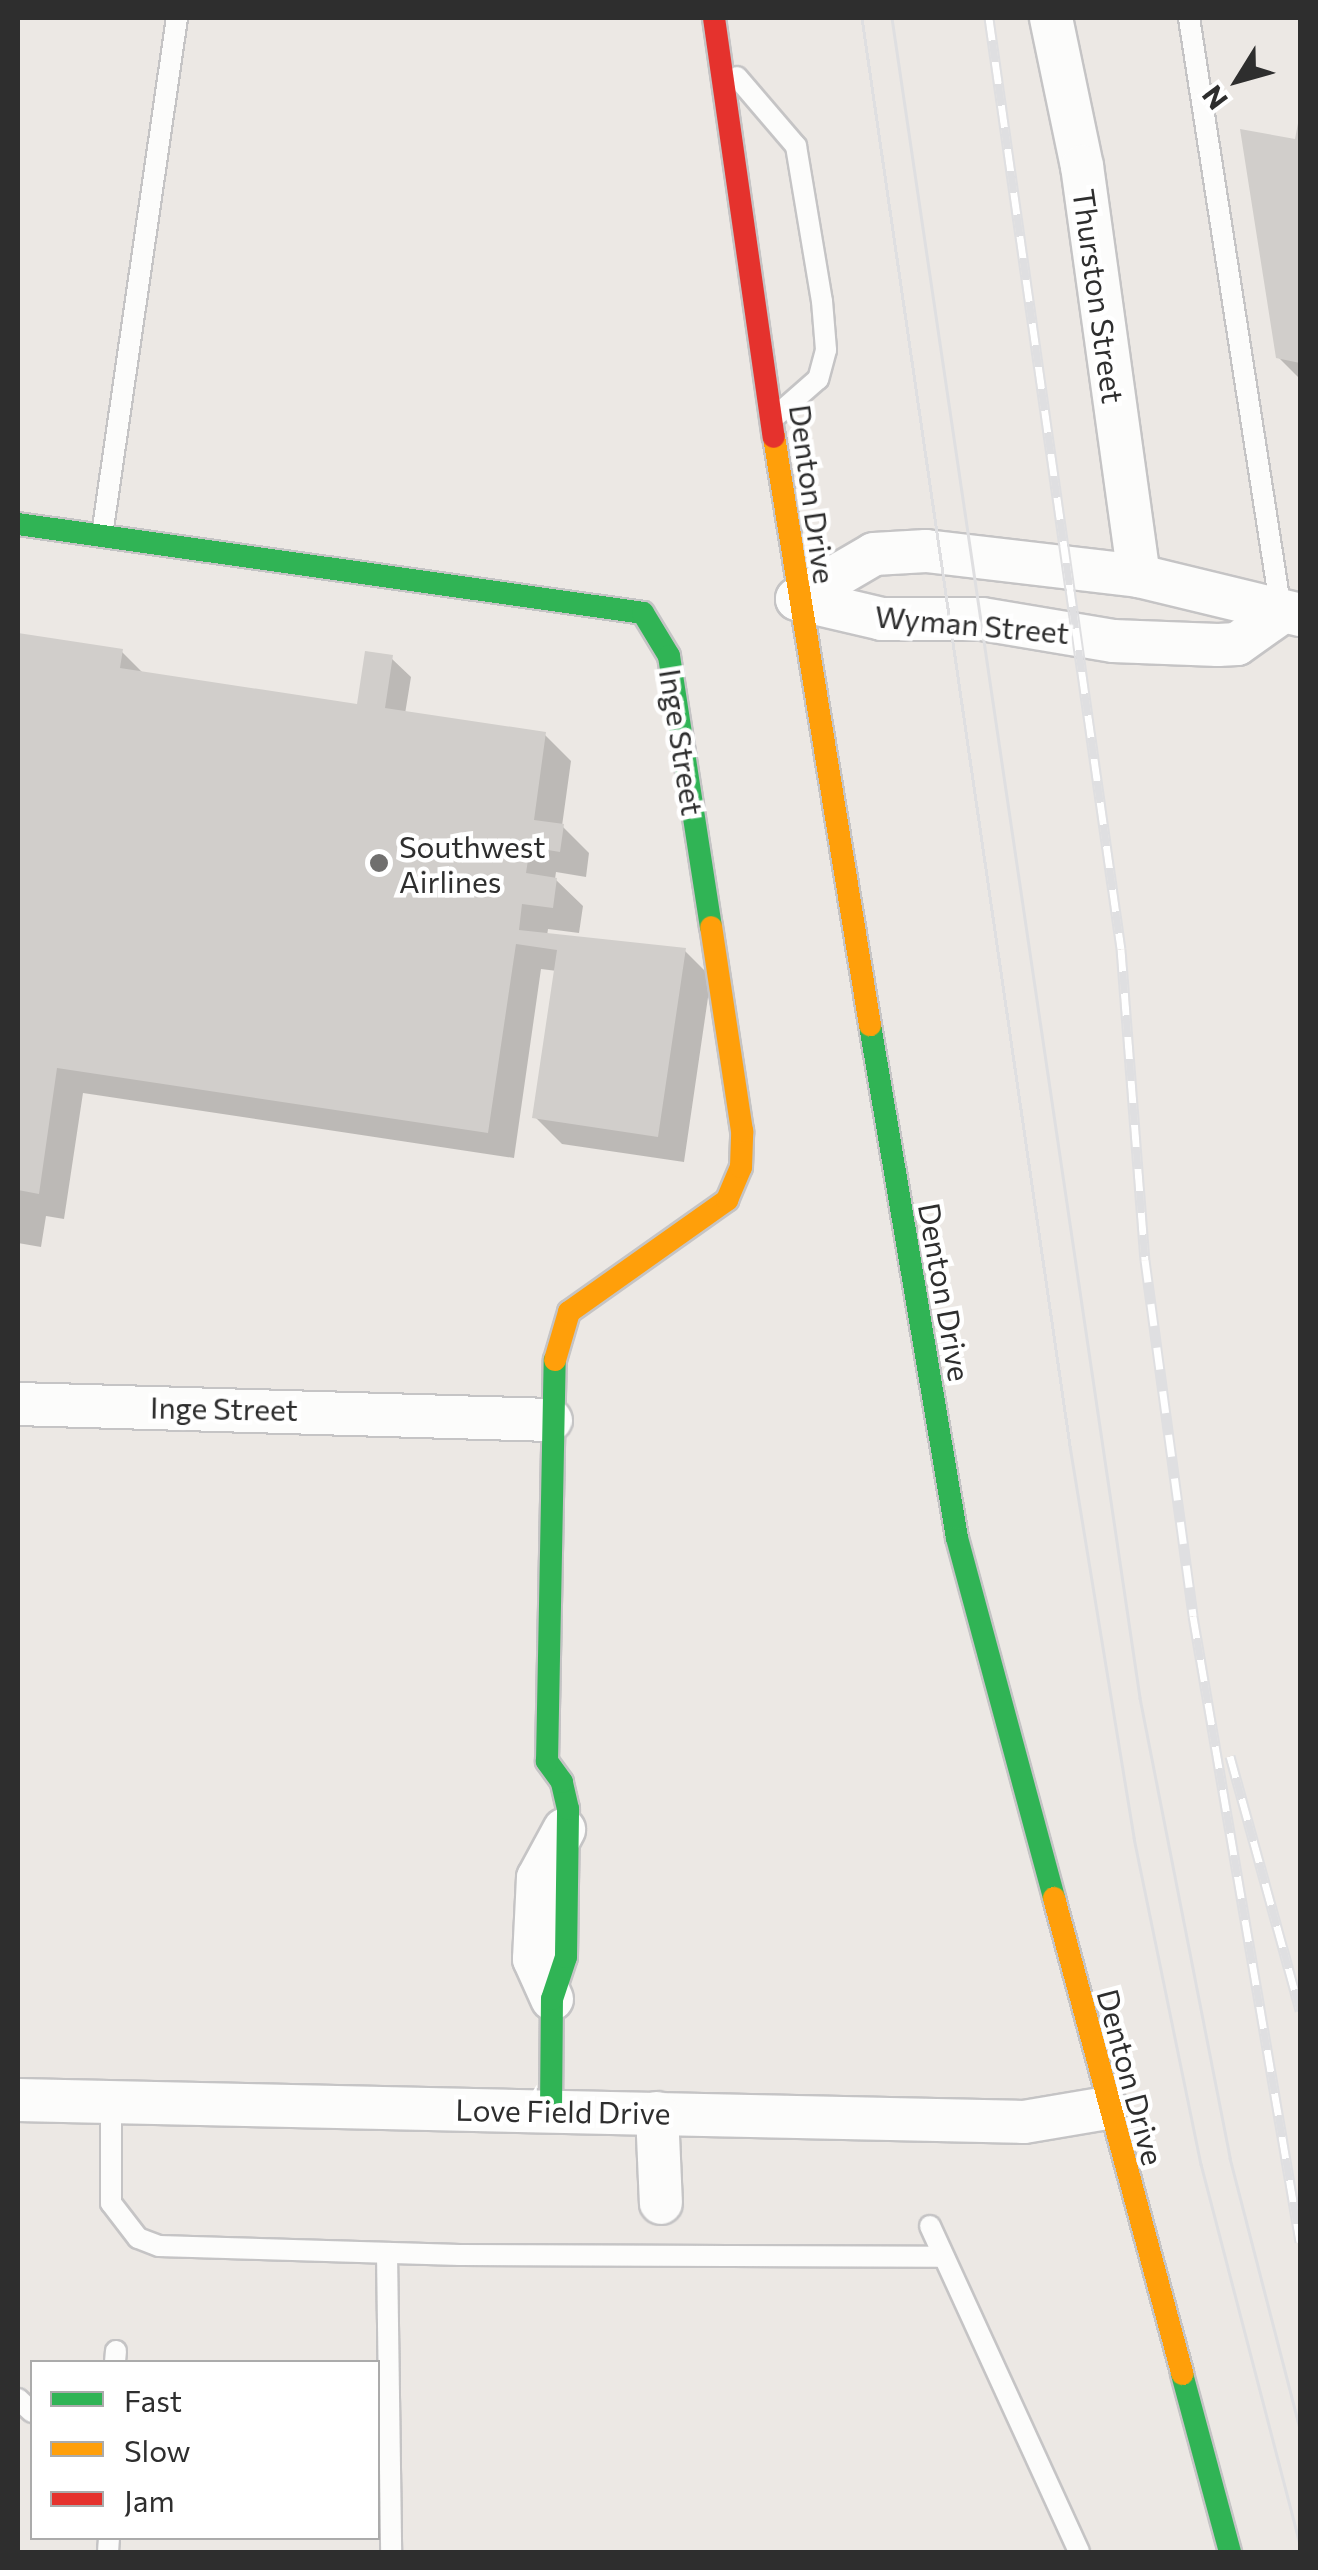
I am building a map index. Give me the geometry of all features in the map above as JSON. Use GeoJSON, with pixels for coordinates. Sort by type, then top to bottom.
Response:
{"type":"FeatureCollection","features":[{"type":"Feature","properties":{"kind":"main road","name":"Denton Drive"},"geometry":{"type":"LineString","coordinates":[[714,18],[797,599],[957,1538],[1107,2108],[1230,2552]]}},
{"type":"Feature","properties":{"kind":"main road","name":"Inge Street"},"geometry":{"type":"LineString","coordinates":[[18,524],[642,613],[669,656],[742,1131],[741,1167],[727,1200],[569,1312],[554,1358],[547,1761],[567,1794],[564,1830]]}},
{"type":"Feature","properties":{"kind":"main road","name":"Inge Street"},"geometry":{"type":"LineString","coordinates":[[551,2110],[552,1999]]}},
{"type":"Feature","properties":{"kind":"street","name":"Thurston Street"},"geometry":{"type":"LineString","coordinates":[[1050,18],[1082,166],[1140,576]]}},
{"type":"Feature","properties":{"kind":"street","name":"Wyman Street"},"geometry":{"type":"LineString","coordinates":[[797,599],[889,551],[1140,576],[1291,614]]}},
{"type":"Feature","properties":{"kind":"street","name":"Wyman Street"},"geometry":{"type":"LineString","coordinates":[[797,599],[882,619],[982,619],[1113,641],[1200,644],[1237,644],[1291,614]]}},
{"type":"Feature","properties":{"kind":"street","name":"Inge Street"},"geometry":{"type":"LineString","coordinates":[[18,1404],[551,1420]]}},
{"type":"Feature","properties":{"kind":"street","name":"Inge Street"},"geometry":{"type":"LineString","coordinates":[[552,1999],[534,1959],[538,1878],[564,1830]]}},
{"type":"Feature","properties":{"kind":"street","name":"Love Field Drive"},"geometry":{"type":"LineString","coordinates":[[18,2100],[1024,2122],[1107,2108]]}},
{"type":"Feature","properties":{"kind":"street"},"geometry":{"type":"LineString","coordinates":[[657,2113],[661,2204]]}},
{"type":"Feature","properties":{"kind":"lane"},"geometry":{"type":"LineString","coordinates":[[102,536],[177,18]]}},
{"type":"Feature","properties":{"kind":"lane"},"geometry":{"type":"LineString","coordinates":[[1189,18],[1291,614]]}},
{"type":"Feature","properties":{"kind":"lane"},"geometry":{"type":"LineString","coordinates":[[720,57],[796,146],[822,301],[826,350],[818,379],[772,419]]}},
{"type":"Feature","properties":{"kind":"lane"},"geometry":{"type":"LineString","coordinates":[[110,2102],[111,2204],[138,2238],[159,2246],[944,2257]]}},
{"type":"Feature","properties":{"kind":"lane"},"geometry":{"type":"LineString","coordinates":[[930,2226],[1080,2552]]}},
{"type":"Feature","properties":{"kind":"lane"},"geometry":{"type":"LineString","coordinates":[[387,2252],[390,2552]]}},
{"type":"Feature","properties":{"kind":"building"},"geometry":{"type":"Polygon","coordinates":[[[1299,118],[1300,363],[1276,358],[1240,129],[1295,139],[1299,118]]]}},
{"type":"Feature","properties":{"kind":"building"},"geometry":{"type":"Polygon","coordinates":[[[18,633],[123,649],[120,668],[357,704],[365,651],[393,655],[385,708],[546,732],[534,820],[564,824],[560,852],[530,847],[526,873],[557,878],[553,908],[522,904],[519,930],[686,948],[658,1137],[532,1118],[557,950],[516,944],[488,1133],[57,1068],[39,1194],[18,1190],[18,633]]]}},
{"type":"Feature","properties":{"kind":"tram line"},"geometry":{"type":"LineString","coordinates":[[862,18],[1070,1446],[1134,1838],[1201,2164],[1300,2543]]}},
{"type":"Feature","properties":{"kind":"tram line"},"geometry":{"type":"LineString","coordinates":[[892,18],[1140,1698],[1230,2158],[1300,2429]]}},
{"type":"Feature","properties":{"kind":"railway"},"geometry":{"type":"LineString","coordinates":[[989,18],[1121,949],[1145,1260],[1193,1616],[1300,2242]]}},
{"type":"Feature","properties":{"kind":"railway"},"geometry":{"type":"LineString","coordinates":[[1230,1756],[1300,2011]]}},
{"type":"Feature","properties":{"kind":"traffic: fast"},"geometry":{"type":"LineString","coordinates":[[18,524],[643,613],[669,656],[711,927]]}},
{"type":"Feature","properties":{"kind":"traffic: fast"},"geometry":{"type":"LineString","coordinates":[[870,1025],[957,1538],[1054,1898]]}},
{"type":"Feature","properties":{"kind":"traffic: fast"},"geometry":{"type":"LineString","coordinates":[[551,2110],[552,1999],[566,1957],[568,1809],[562,1782],[547,1761],[555,1360]]}},
{"type":"Feature","properties":{"kind":"traffic: fast"},"geometry":{"type":"LineString","coordinates":[[1182,2374],[1230,2552]]}},
{"type":"Feature","properties":{"kind":"traffic: slow"},"geometry":{"type":"LineString","coordinates":[[774,437],[870,1025]]}},
{"type":"Feature","properties":{"kind":"traffic: slow"},"geometry":{"type":"LineString","coordinates":[[555,1360],[569,1312],[727,1200],[741,1167],[742,1131],[711,927]]}},
{"type":"Feature","properties":{"kind":"traffic: slow"},"geometry":{"type":"LineString","coordinates":[[1054,1898],[1182,2374]]}},
{"type":"Feature","properties":{"kind":"traffic: jam"},"geometry":{"type":"LineString","coordinates":[[714,18],[774,437]]}},
{"type":"Feature","properties":{"kind":"place","name":"Southwest Airlines"},"geometry":{"type":"Point","coordinates":[379,863]}}]}
